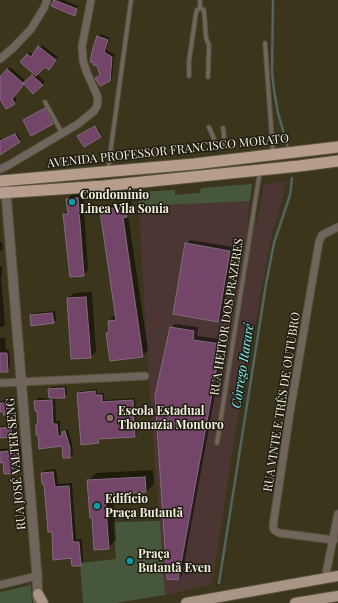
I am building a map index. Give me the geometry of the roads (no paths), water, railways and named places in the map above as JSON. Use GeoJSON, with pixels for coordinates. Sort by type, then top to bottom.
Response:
{"type":"FeatureCollection","features":[{"type":"Feature","properties":{"kind":"highway","name":"AVENIDA PROFESSOR FRANCISCO MORATO"},"geometry":{"type":"LineString","coordinates":[[2,181],[194,164],[338,147]]}},
{"type":"Feature","properties":{"kind":"highway"},"geometry":{"type":"LineString","coordinates":[[3,193],[103,186],[338,161]]}},
{"type":"Feature","properties":{"kind":"main road"},"geometry":{"type":"LineString","coordinates":[[186,603],[338,576]]}},
{"type":"Feature","properties":{"kind":"main road"},"geometry":{"type":"LineString","coordinates":[[295,603],[319,601],[338,596]]}},
{"type":"Feature","properties":{"kind":"street"},"geometry":{"type":"LineString","coordinates":[[0,59],[31,29],[44,8],[47,0]]}},
{"type":"Feature","properties":{"kind":"street"},"geometry":{"type":"LineString","coordinates":[[2,181],[3,168],[63,134],[88,118],[94,112],[98,101],[97,95],[83,61],[82,46],[90,0]]}},
{"type":"Feature","properties":{"kind":"street","name":"RUA JOSÉ VALTER SENG"},"geometry":{"type":"LineString","coordinates":[[2,181],[22,381],[40,600]]}},
{"type":"Feature","properties":{"kind":"street","name":"RUA VINTE E TRÊS DE OUTUBRO"},"geometry":{"type":"LineString","coordinates":[[334,540],[279,533],[274,530],[273,526],[290,412],[319,242],[322,235],[338,227]]}},
{"type":"Feature","properties":{"kind":"street"},"geometry":{"type":"LineString","coordinates":[[0,383],[145,376]]}},
{"type":"Feature","properties":{"kind":"street"},"geometry":{"type":"LineString","coordinates":[[325,579],[338,514]]}},
{"type":"Feature","properties":{"kind":"street"},"geometry":{"type":"LineString","coordinates":[[0,585],[37,576]]}},
{"type":"Feature","properties":{"kind":"lane"},"geometry":{"type":"LineString","coordinates":[[108,171],[131,0]]}},
{"type":"Feature","properties":{"kind":"lane"},"geometry":{"type":"LineString","coordinates":[[189,76],[189,61],[196,13],[200,8],[200,0]]}},
{"type":"Feature","properties":{"kind":"lane"},"geometry":{"type":"LineString","coordinates":[[200,8],[204,10],[206,38],[209,45],[208,77]]}},
{"type":"Feature","properties":{"kind":"lane"},"geometry":{"type":"LineString","coordinates":[[265,43],[273,154]]}},
{"type":"Feature","properties":{"kind":"lane"},"geometry":{"type":"LineString","coordinates":[[45,102],[63,134]]}},
{"type":"Feature","properties":{"kind":"lane"},"geometry":{"type":"LineString","coordinates":[[209,127],[218,146]]}},
{"type":"Feature","properties":{"kind":"lane"},"geometry":{"type":"LineString","coordinates":[[224,128],[225,146]]}},
{"type":"Feature","properties":{"kind":"lane","name":"RUA HEITOR DOS PRAZERES"},"geometry":{"type":"LineString","coordinates":[[217,443],[260,170]]}},
{"type":"Feature","properties":{"kind":"waterway","name":"Córrego Itararé"},"geometry":{"type":"LineString","coordinates":[[273,0],[272,72],[278,113],[288,148]]}},
{"type":"Feature","properties":{"kind":"waterway","name":"Córrego Itararé"},"geometry":{"type":"LineString","coordinates":[[219,583],[266,284],[274,243],[290,195],[292,178]]}},
{"type":"Feature","properties":{"kind":"place","name":"Condomínio Linea Vila Sonia"},"geometry":{"type":"Point","coordinates":[72,202]}},
{"type":"Feature","properties":{"kind":"place","name":"Escola Estadual Thomazia Montoro"},"geometry":{"type":"Point","coordinates":[110,418]}},
{"type":"Feature","properties":{"kind":"place","name":"Edifício Praça Butantã"},"geometry":{"type":"Point","coordinates":[97,506]}},
{"type":"Feature","properties":{"kind":"place","name":"Praça Butantã Even"},"geometry":{"type":"Point","coordinates":[130,561]}}]}
